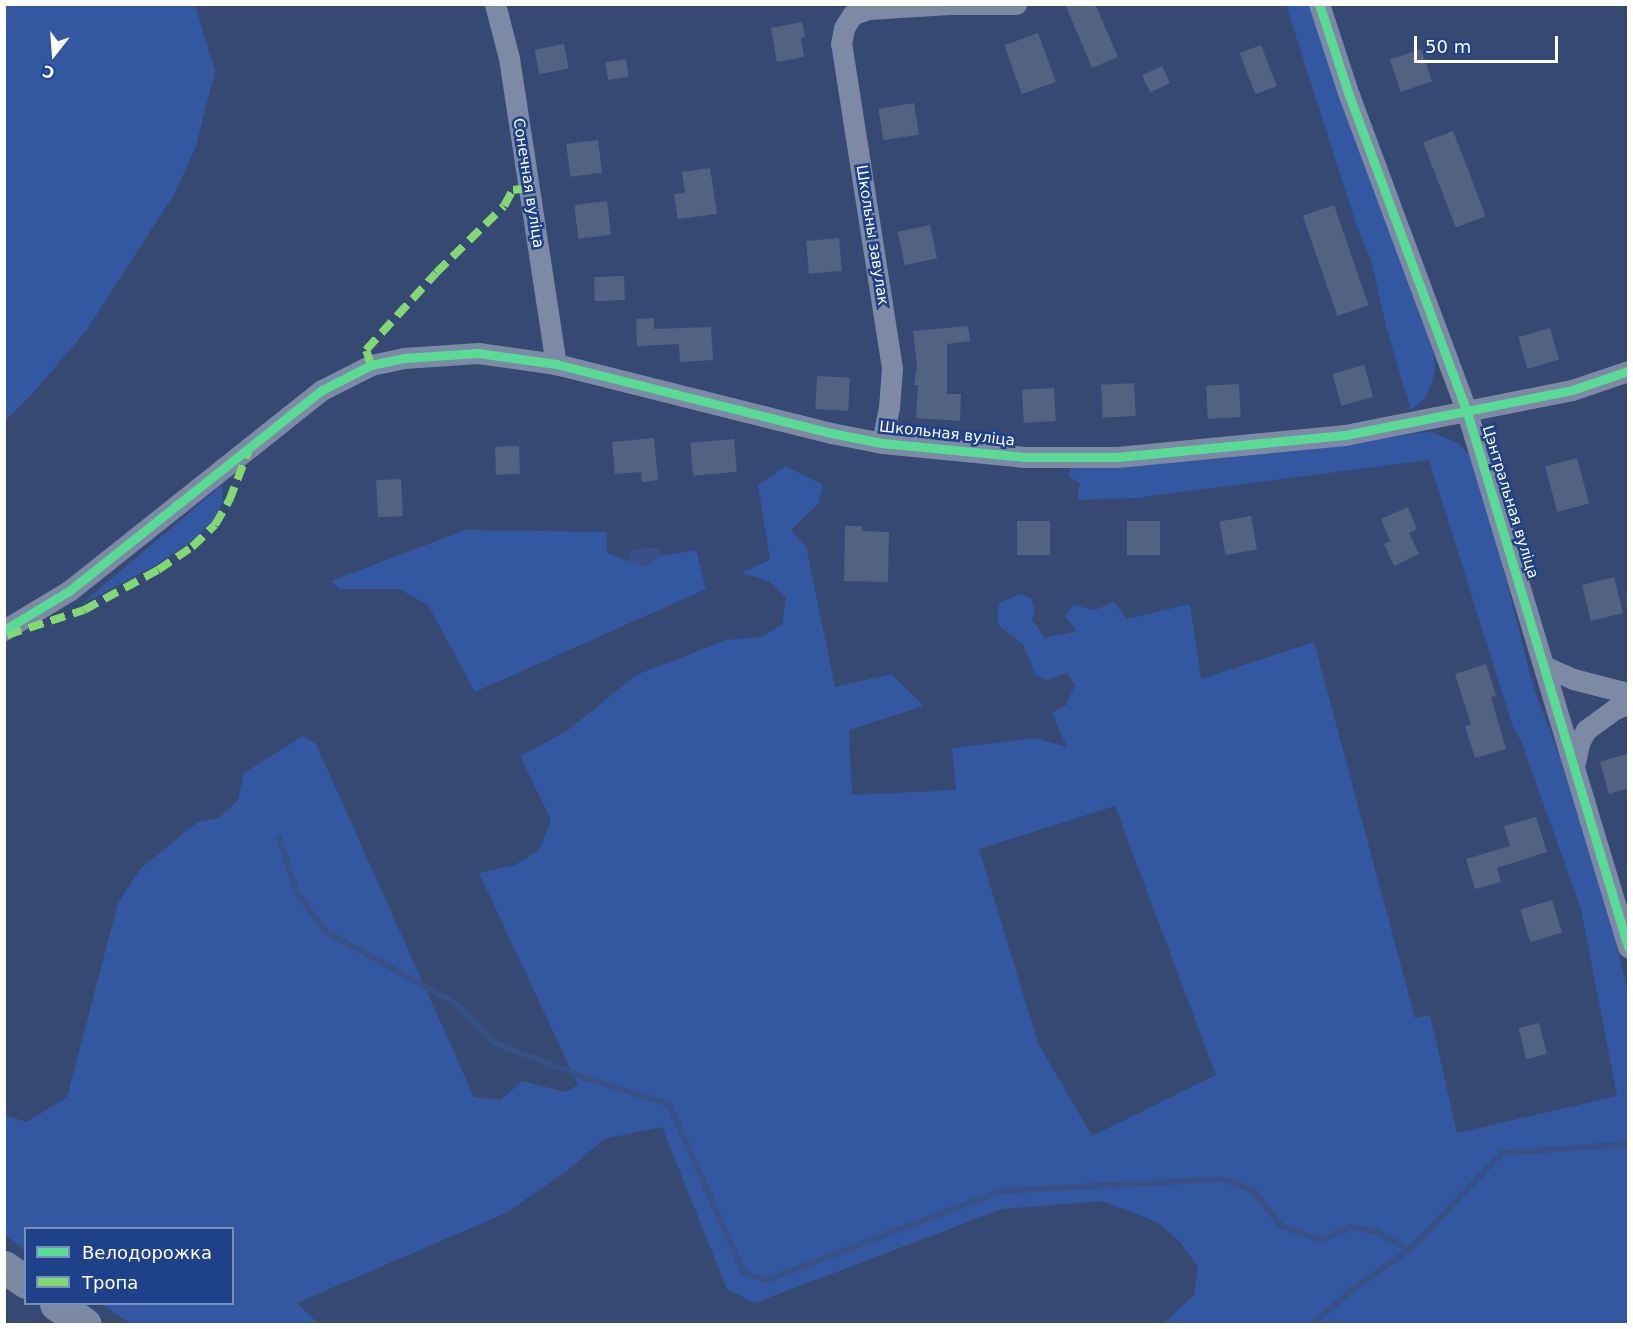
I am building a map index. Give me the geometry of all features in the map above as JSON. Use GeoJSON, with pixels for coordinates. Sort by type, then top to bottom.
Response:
{"type":"FeatureCollection","features":[{"type":"Feature","properties":{"kind":"main road"},"geometry":{"type":"LineString","coordinates":[[4,1267],[24,1281]]}},
{"type":"Feature","properties":{"kind":"main road"},"geometry":{"type":"LineString","coordinates":[[57,1305],[85,1324]]}},
{"type":"Feature","properties":{"kind":"street","name":"Сонечная вуліца"},"geometry":{"type":"LineString","coordinates":[[495,4],[509,58],[556,364]]}},
{"type":"Feature","properties":{"kind":"street"},"geometry":{"type":"LineString","coordinates":[[950,4],[1016,4]]}},
{"type":"Feature","properties":{"kind":"street","name":"Школьны завулак"},"geometry":{"type":"LineString","coordinates":[[882,443],[889,408],[892,368],[841,44],[844,28],[852,15],[868,9],[950,4]]}},
{"type":"Feature","properties":{"kind":"street","name":"Цэнтральная вуліца"},"geometry":{"type":"LineString","coordinates":[[1319,4],[1349,95],[1466,410],[1575,762],[1629,947]]}},
{"type":"Feature","properties":{"kind":"street","name":"Школьная вуліца"},"geometry":{"type":"LineString","coordinates":[[4,630],[69,591],[249,450],[280,421],[321,390],[370,365],[404,358],[478,352],[556,364],[831,433],[882,443],[1024,457],[1117,457],[1345,435],[1572,390],[1629,370]]}},
{"type":"Feature","properties":{"kind":"street"},"geometry":{"type":"LineString","coordinates":[[1544,666],[1573,679],[1629,693]]}},
{"type":"Feature","properties":{"kind":"street"},"geometry":{"type":"LineString","coordinates":[[1575,762],[1580,741],[1586,730],[1615,709],[1629,704]]}},
{"type":"Feature","properties":{"kind":"shaded area"},"geometry":{"type":"Polygon","coordinates":[[[4,5],[195,5],[215,71],[196,146],[175,193],[86,331],[34,392],[5,421],[4,5]]]}},
{"type":"Feature","properties":{"kind":"shaded area"},"geometry":{"type":"Polygon","coordinates":[[[1286,5],[1309,5],[1434,354],[1435,371],[1431,385],[1424,399],[1411,410],[1387,330],[1371,260],[1356,224],[1286,5]]]}},
{"type":"Feature","properties":{"kind":"shaded area"},"geometry":{"type":"Polygon","coordinates":[[[1431,432],[1458,443],[1470,455],[1480,478],[1534,689],[1560,757],[1609,915],[1628,992],[1628,1324],[1163,1324],[1194,1295],[1198,1267],[1179,1241],[1157,1222],[1102,1201],[1002,1209],[755,1303],[727,1289],[662,1127],[604,1139],[567,1171],[506,1213],[297,1303],[319,1324],[131,1324],[102,1305],[234,1305],[234,1227],[24,1227],[24,1249],[5,1235],[5,1115],[27,1122],[67,1097],[118,903],[141,868],[198,822],[219,818],[238,800],[244,773],[303,736],[316,744],[474,1097],[500,1100],[523,1081],[565,1092],[578,1085],[479,873],[515,865],[539,850],[551,820],[520,756],[567,731],[636,675],[726,640],[761,637],[782,625],[786,598],[769,581],[741,573],[770,560],[758,485],[786,466],[823,485],[818,504],[791,530],[806,547],[835,687],[891,674],[924,706],[849,730],[852,795],[956,790],[952,748],[1035,738],[1067,747],[1052,713],[1066,705],[1075,685],[1067,673],[1045,680],[1035,674],[1023,644],[999,626],[997,614],[1000,602],[1021,594],[1031,598],[1035,608],[1032,620],[1045,638],[1077,631],[1065,616],[1073,605],[1095,610],[1114,602],[1127,619],[1190,604],[1201,679],[1314,642],[1415,1018],[1430,1015],[1457,1133],[1617,1096],[1581,909],[1521,741],[1513,727],[1429,460],[1136,498],[1077,500],[1080,484],[1069,476],[1071,466],[1206,460],[1347,445],[1431,432]],[[1115,806],[979,849],[1038,1043],[1092,1136],[1216,1075],[1115,806]]]}},
{"type":"Feature","properties":{"kind":"shaded area"},"geometry":{"type":"Polygon","coordinates":[[[222,485],[223,502],[212,522],[191,542],[156,565],[79,606],[222,485]]]}},
{"type":"Feature","properties":{"kind":"shaded area"},"geometry":{"type":"Polygon","coordinates":[[[465,530],[607,532],[607,553],[644,566],[661,556],[696,550],[706,589],[475,692],[428,605],[399,589],[340,589],[331,581],[465,530]]]}},
{"type":"Feature","properties":{"kind":"shaded area"},"geometry":{"type":"Polygon","coordinates":[[[659,547],[661,556],[644,566],[630,561],[629,550],[659,547]]]}},
{"type":"Feature","properties":{"kind":"building"},"geometry":{"type":"Polygon","coordinates":[[[1065,4],[1095,4],[1118,57],[1092,68],[1065,4]]]}},
{"type":"Feature","properties":{"kind":"building"},"geometry":{"type":"Polygon","coordinates":[[[802,22],[805,37],[801,38],[804,57],[777,62],[771,28],[802,22]]]}},
{"type":"Feature","properties":{"kind":"building"},"geometry":{"type":"Polygon","coordinates":[[[1038,33],[1056,82],[1022,94],[1004,45],[1038,33]]]}},
{"type":"Feature","properties":{"kind":"building"},"geometry":{"type":"Polygon","coordinates":[[[564,44],[569,69],[539,74],[535,50],[564,44]]]}},
{"type":"Feature","properties":{"kind":"building"},"geometry":{"type":"Polygon","coordinates":[[[1261,45],[1277,86],[1255,94],[1240,53],[1261,45]]]}},
{"type":"Feature","properties":{"kind":"building"},"geometry":{"type":"Polygon","coordinates":[[[1421,49],[1432,81],[1401,92],[1390,60],[1421,49]]]}},
{"type":"Feature","properties":{"kind":"building"},"geometry":{"type":"Polygon","coordinates":[[[626,59],[629,77],[608,80],[605,62],[626,59]]]}},
{"type":"Feature","properties":{"kind":"building"},"geometry":{"type":"Polygon","coordinates":[[[1162,66],[1170,83],[1150,93],[1142,75],[1162,66]]]}},
{"type":"Feature","properties":{"kind":"building"},"geometry":{"type":"Polygon","coordinates":[[[914,103],[919,135],[883,140],[878,109],[914,103]]]}},
{"type":"Feature","properties":{"kind":"building"},"geometry":{"type":"Polygon","coordinates":[[[1453,131],[1486,216],[1456,227],[1423,142],[1453,131]]]}},
{"type":"Feature","properties":{"kind":"building"},"geometry":{"type":"Polygon","coordinates":[[[598,140],[602,173],[570,177],[566,144],[598,140]]]}},
{"type":"Feature","properties":{"kind":"building"},"geometry":{"type":"Polygon","coordinates":[[[710,168],[717,214],[678,219],[674,194],[685,193],[682,172],[710,168]]]}},
{"type":"Feature","properties":{"kind":"building"},"geometry":{"type":"Polygon","coordinates":[[[607,201],[611,235],[578,239],[574,205],[607,201]]]}},
{"type":"Feature","properties":{"kind":"building"},"geometry":{"type":"Polygon","coordinates":[[[1334,205],[1369,305],[1337,316],[1303,216],[1334,205]]]}},
{"type":"Feature","properties":{"kind":"building"},"geometry":{"type":"Polygon","coordinates":[[[930,225],[937,258],[905,265],[898,232],[930,225]]]}},
{"type":"Feature","properties":{"kind":"building"},"geometry":{"type":"Polygon","coordinates":[[[839,238],[842,271],[809,274],[806,241],[839,238]]]}},
{"type":"Feature","properties":{"kind":"building"},"geometry":{"type":"Polygon","coordinates":[[[624,276],[625,300],[595,301],[594,277],[624,276]]]}},
{"type":"Feature","properties":{"kind":"building"},"geometry":{"type":"Polygon","coordinates":[[[654,318],[654,329],[711,327],[713,360],[680,362],[679,344],[637,346],[636,319],[654,318]]]}},
{"type":"Feature","properties":{"kind":"building"},"geometry":{"type":"Polygon","coordinates":[[[968,326],[970,341],[947,344],[947,394],[961,394],[960,421],[916,418],[918,385],[914,385],[917,366],[913,331],[968,326]]]}},
{"type":"Feature","properties":{"kind":"building"},"geometry":{"type":"Polygon","coordinates":[[[1550,328],[1559,360],[1527,369],[1518,337],[1550,328]]]}},
{"type":"Feature","properties":{"kind":"building"},"geometry":{"type":"Polygon","coordinates":[[[1364,365],[1373,397],[1341,406],[1332,374],[1364,365]]]}},
{"type":"Feature","properties":{"kind":"building"},"geometry":{"type":"Polygon","coordinates":[[[817,376],[850,378],[848,411],[815,409],[817,376]]]}},
{"type":"Feature","properties":{"kind":"building"},"geometry":{"type":"Polygon","coordinates":[[[1134,383],[1136,416],[1103,418],[1101,385],[1134,383]]]}},
{"type":"Feature","properties":{"kind":"building"},"geometry":{"type":"Polygon","coordinates":[[[1239,384],[1241,417],[1208,419],[1206,386],[1239,384]]]}},
{"type":"Feature","properties":{"kind":"building"},"geometry":{"type":"Polygon","coordinates":[[[1054,388],[1056,421],[1024,423],[1022,390],[1054,388]]]}},
{"type":"Feature","properties":{"kind":"building"},"geometry":{"type":"Polygon","coordinates":[[[654,438],[658,480],[642,482],[641,472],[615,474],[612,442],[654,438]]]}},
{"type":"Feature","properties":{"kind":"building"},"geometry":{"type":"Polygon","coordinates":[[[734,439],[737,472],[693,476],[690,443],[734,439]]]}},
{"type":"Feature","properties":{"kind":"building"},"geometry":{"type":"Polygon","coordinates":[[[519,446],[520,474],[496,475],[495,447],[519,446]]]}},
{"type":"Feature","properties":{"kind":"building"},"geometry":{"type":"Polygon","coordinates":[[[1577,458],[1589,503],[1557,512],[1545,467],[1577,458]]]}},
{"type":"Feature","properties":{"kind":"building"},"geometry":{"type":"Polygon","coordinates":[[[401,479],[403,516],[378,517],[376,480],[401,479]]]}},
{"type":"Feature","properties":{"kind":"building"},"geometry":{"type":"Polygon","coordinates":[[[1408,507],[1417,529],[1409,533],[1419,554],[1394,566],[1384,544],[1390,541],[1381,519],[1408,507]]]}},
{"type":"Feature","properties":{"kind":"building"},"geometry":{"type":"Polygon","coordinates":[[[1251,516],[1257,549],[1225,555],[1219,522],[1251,516]]]}},
{"type":"Feature","properties":{"kind":"building"},"geometry":{"type":"Polygon","coordinates":[[[1017,521],[1050,521],[1050,555],[1017,555],[1017,521]]]}},
{"type":"Feature","properties":{"kind":"building"},"geometry":{"type":"Polygon","coordinates":[[[1127,521],[1160,521],[1160,555],[1127,555],[1127,521]]]}},
{"type":"Feature","properties":{"kind":"building"},"geometry":{"type":"Polygon","coordinates":[[[845,526],[862,526],[862,531],[889,532],[888,582],[844,581],[845,526]]]}},
{"type":"Feature","properties":{"kind":"building"},"geometry":{"type":"Polygon","coordinates":[[[1614,577],[1623,613],[1591,621],[1582,585],[1614,577]]]}},
{"type":"Feature","properties":{"kind":"building"},"geometry":{"type":"Polygon","coordinates":[[[1486,664],[1496,696],[1491,697],[1506,749],[1475,758],[1465,726],[1471,725],[1455,674],[1486,664]]]}},
{"type":"Feature","properties":{"kind":"building"},"geometry":{"type":"Polygon","coordinates":[[[1629,753],[1629,788],[1609,794],[1600,762],[1629,753]]]}},
{"type":"Feature","properties":{"kind":"building"},"geometry":{"type":"Polygon","coordinates":[[[1536,817],[1547,852],[1497,868],[1501,882],[1475,889],[1466,859],[1510,846],[1504,826],[1536,817]]]}},
{"type":"Feature","properties":{"kind":"building"},"geometry":{"type":"Polygon","coordinates":[[[1552,900],[1562,933],[1530,942],[1520,910],[1552,900]]]}},
{"type":"Feature","properties":{"kind":"building"},"geometry":{"type":"Polygon","coordinates":[[[1539,1023],[1547,1054],[1526,1059],[1519,1028],[1539,1023]]]}},
{"type":"Feature","properties":{"kind":"waterway"},"geometry":{"type":"LineString","coordinates":[[279,837],[296,891],[325,931],[458,1005],[494,1043],[586,1078],[669,1104],[744,1273],[767,1280],[1000,1191],[1222,1179],[1253,1190],[1281,1226],[1321,1240],[1352,1227],[1377,1232],[1409,1250]]}},
{"type":"Feature","properties":{"kind":"waterway"},"geometry":{"type":"LineString","coordinates":[[1313,1324],[1353,1289],[1409,1250],[1502,1153],[1628,1144]]}},
{"type":"Feature","properties":{"kind":"marked path"},"geometry":{"type":"LineString","coordinates":[[371,365],[366,350],[436,273],[504,206],[513,190],[530,188]]}},
{"type":"Feature","properties":{"kind":"marked path"},"geometry":{"type":"LineString","coordinates":[[7,635],[84,610],[158,570],[192,547],[215,525],[229,501],[248,452]]}},
{"type":"Feature","properties":{"kind":"cycle path"},"geometry":{"type":"LineString","coordinates":[[1319,4],[1349,95],[1466,409],[1628,947]]}},
{"type":"Feature","properties":{"kind":"cycle path"},"geometry":{"type":"LineString","coordinates":[[4,630],[69,591],[322,390],[371,365],[404,358],[478,353],[556,364],[831,433],[882,443],[1024,457],[1117,457],[1345,435],[1572,390],[1628,371]]}}]}
